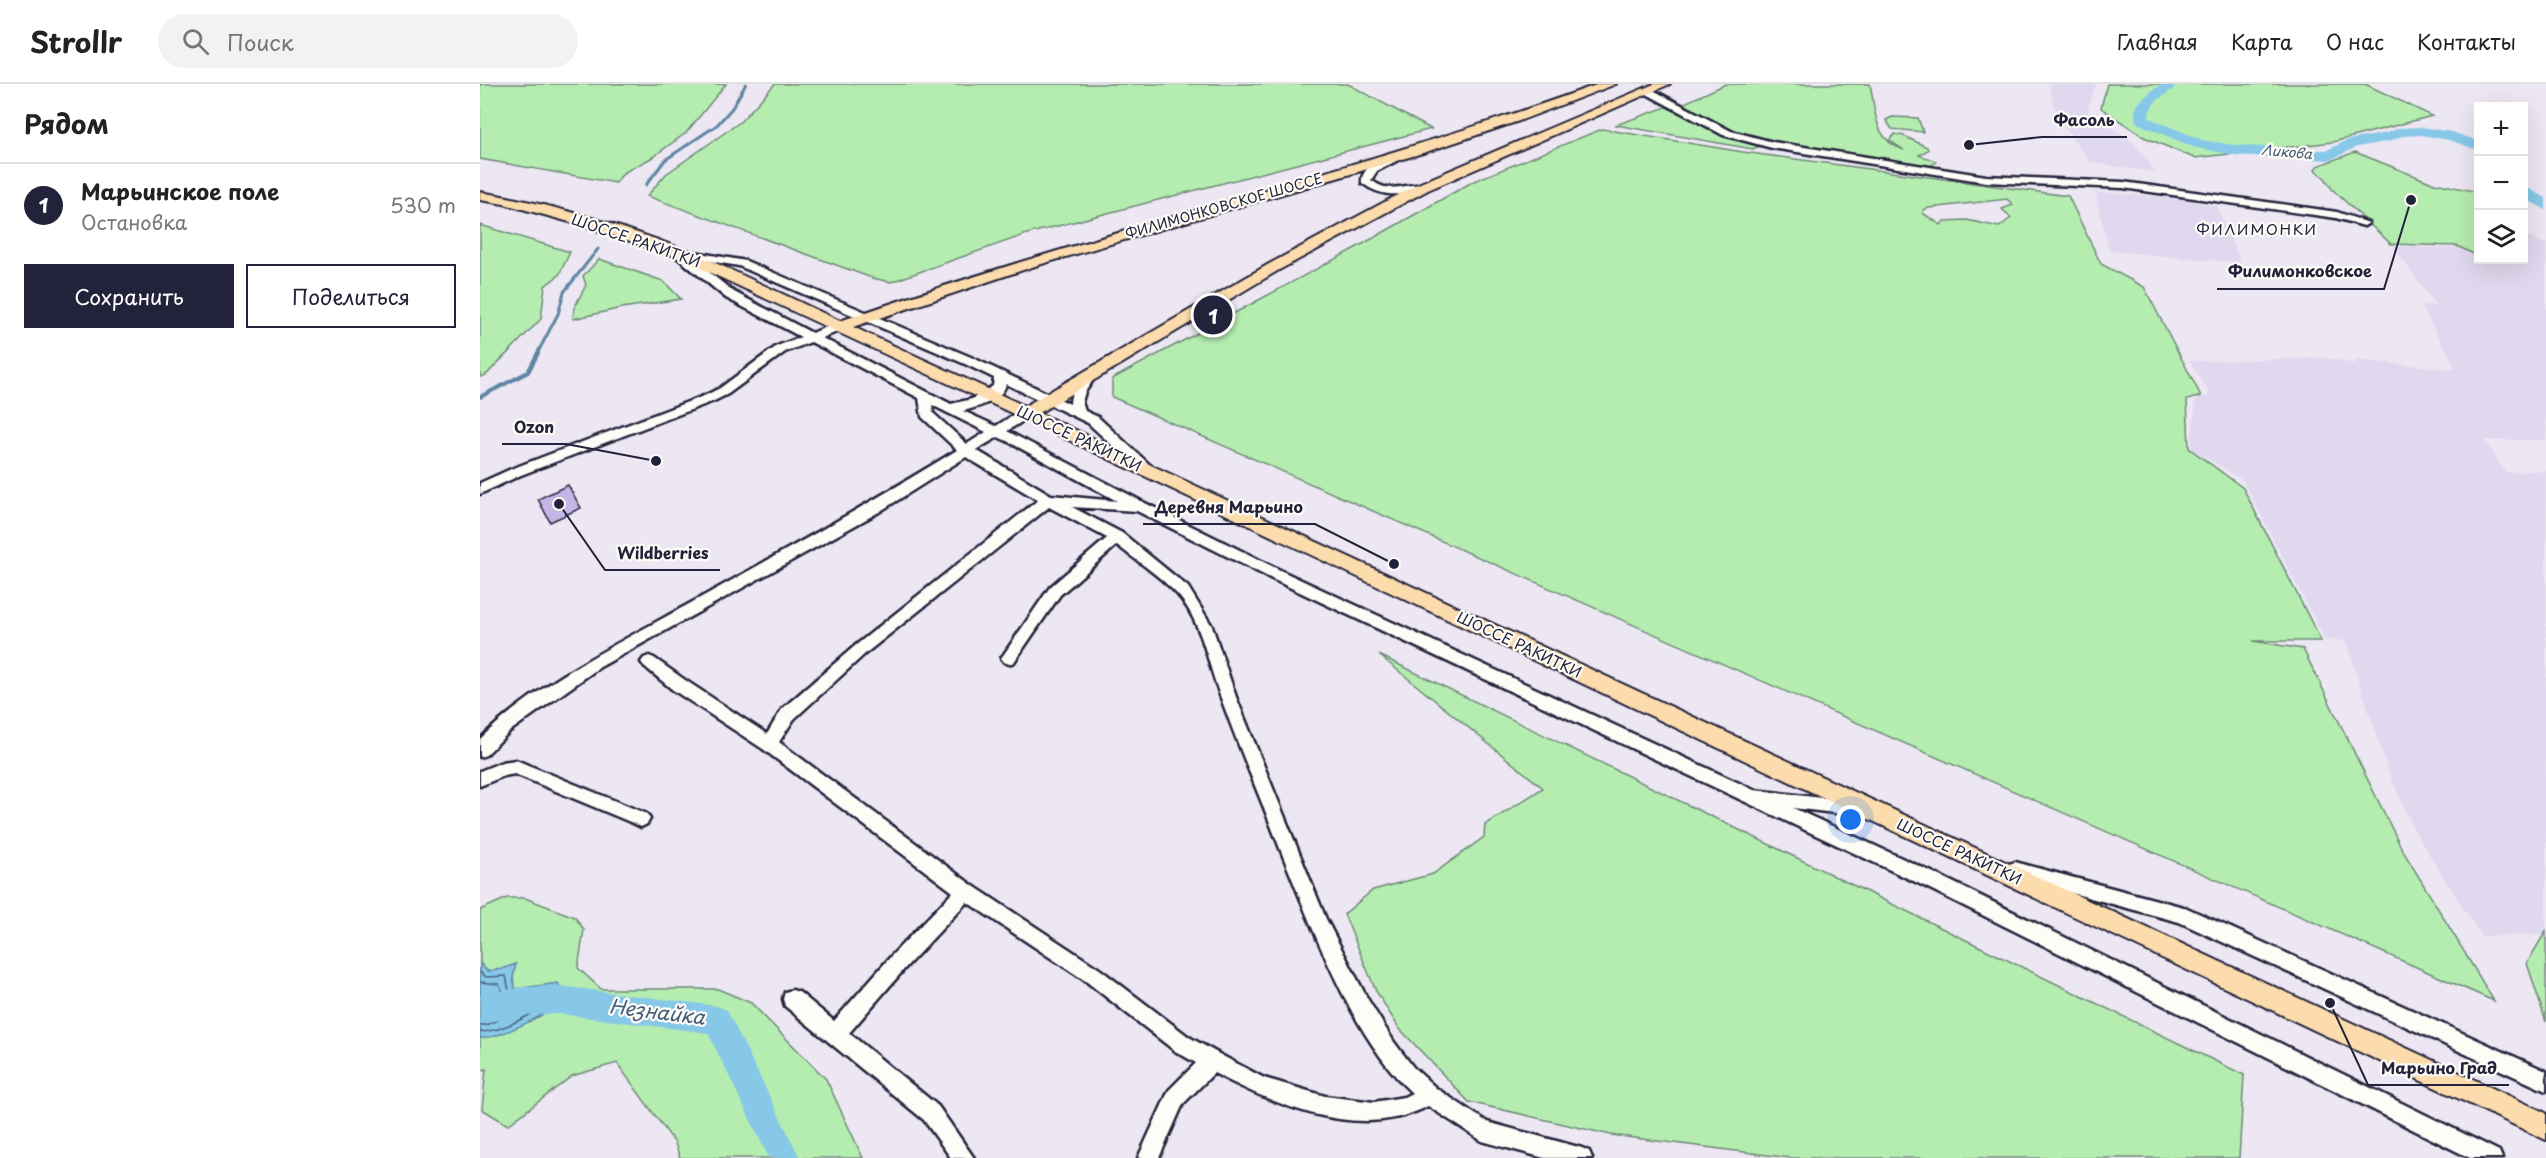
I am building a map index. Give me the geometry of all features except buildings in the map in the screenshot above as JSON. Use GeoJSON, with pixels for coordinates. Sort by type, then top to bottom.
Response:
{"type":"FeatureCollection","features":[{"type":"Feature","properties":{"kind":"main road","name":"ФИЛИМОНКОВСКОЕ ШОССЕ"},"geometry":{"type":"LineString","coordinates":[[838,327],[1075,248],[1398,156],[1541,111],[1610,84]]}},
{"type":"Feature","properties":{"kind":"main road"},"geometry":{"type":"LineString","coordinates":[[1026,413],[1274,267],[1423,187],[1664,84]]}},
{"type":"Feature","properties":{"kind":"main road","name":"ШОССЕ РАКИТКИ"},"geometry":{"type":"LineString","coordinates":[[480,196],[505,200],[593,224],[677,252],[1026,413],[2546,1127]]}},
{"type":"Feature","properties":{"kind":"street"},"geometry":{"type":"LineString","coordinates":[[1648,91],[1728,133],[1772,146],[1986,179],[2123,185],[2337,215],[2364,223]]}},
{"type":"Feature","properties":{"kind":"street"},"geometry":{"type":"LineString","coordinates":[[1398,156],[1372,169],[1367,174],[1366,181],[1382,191],[1395,193],[1423,187]]}},
{"type":"Feature","properties":{"kind":"street"},"geometry":{"type":"LineString","coordinates":[[677,252],[742,263],[1050,398],[1093,420],[1148,471]]}},
{"type":"Feature","properties":{"kind":"street"},"geometry":{"type":"LineString","coordinates":[[677,252],[730,295],[997,431],[1140,507],[1277,575],[1928,879],[2492,1158]]}},
{"type":"Feature","properties":{"kind":"street"},"geometry":{"type":"LineString","coordinates":[[781,322],[782,349]]}},
{"type":"Feature","properties":{"kind":"street"},"geometry":{"type":"LineString","coordinates":[[480,489],[516,472],[710,398],[724,391],[782,349],[838,327]]}},
{"type":"Feature","properties":{"kind":"street"},"geometry":{"type":"LineString","coordinates":[[828,346],[831,334],[838,327]]}},
{"type":"Feature","properties":{"kind":"street"},"geometry":{"type":"LineString","coordinates":[[782,349],[811,345],[828,346]]}},
{"type":"Feature","properties":{"kind":"street"},"geometry":{"type":"LineString","coordinates":[[1079,413],[1075,398],[1081,386],[1092,374]]}},
{"type":"Feature","properties":{"kind":"street"},"geometry":{"type":"LineString","coordinates":[[950,409],[971,405],[990,397],[999,388],[1001,376]]}},
{"type":"Feature","properties":{"kind":"street"},"geometry":{"type":"LineString","coordinates":[[925,396],[927,414],[965,450],[1048,500],[1117,537],[1183,591],[1204,626],[1228,697],[1319,923],[1360,1005],[1387,1050],[1406,1074],[1429,1095],[1482,1131],[1582,1158]]}},
{"type":"Feature","properties":{"kind":"street"},"geometry":{"type":"LineString","coordinates":[[480,750],[504,726],[595,663],[873,508],[1026,413]]}},
{"type":"Feature","properties":{"kind":"street"},"geometry":{"type":"LineString","coordinates":[[769,744],[788,714],[861,649],[1048,500],[1140,507]]}},
{"type":"Feature","properties":{"kind":"street"},"geometry":{"type":"LineString","coordinates":[[1008,658],[1055,591],[1117,537]]}},
{"type":"Feature","properties":{"kind":"street"},"geometry":{"type":"LineString","coordinates":[[649,662],[679,685],[769,744],[966,891],[1094,976],[1182,1044],[1212,1061],[1259,1086],[1292,1098],[1325,1106],[1374,1112],[1406,1107],[1429,1095]]}},
{"type":"Feature","properties":{"kind":"street"},"geometry":{"type":"LineString","coordinates":[[480,779],[502,769],[516,767],[640,819]]}},
{"type":"Feature","properties":{"kind":"street"},"geometry":{"type":"LineString","coordinates":[[1743,794],[1868,809]]}},
{"type":"Feature","properties":{"kind":"street"},"geometry":{"type":"LineString","coordinates":[[1976,860],[2181,914],[2546,1081]]}},
{"type":"Feature","properties":{"kind":"street"},"geometry":{"type":"LineString","coordinates":[[834,1035],[900,960],[966,891]]}},
{"type":"Feature","properties":{"kind":"street"},"geometry":{"type":"LineString","coordinates":[[792,999],[931,1113],[964,1158]]}},
{"type":"Feature","properties":{"kind":"street"},"geometry":{"type":"LineString","coordinates":[[1148,1158],[1176,1097],[1212,1061]]}},
{"type":"Feature","properties":{"kind":"shaded area"},"geometry":{"type":"Polygon","coordinates":[[[2051,84],[2096,84],[2088,110],[2134,143],[2156,173],[2090,162],[2058,118],[2049,89],[2051,84]]]}},
{"type":"Feature","properties":{"kind":"shaded area"},"geometry":{"type":"Polygon","coordinates":[[[2095,192],[2175,198],[2217,206],[2241,263],[2109,251],[2095,192]]]}},
{"type":"Feature","properties":{"kind":"shaded area"},"geometry":{"type":"Polygon","coordinates":[[[2528,237],[2546,244],[2546,440],[2484,440],[2506,472],[2546,471],[2546,935],[2481,936],[2415,832],[2387,768],[2346,641],[2325,640],[2243,480],[2191,448],[2196,397],[2207,397],[2209,394],[2190,361],[2326,358],[2356,364],[2355,360],[2456,368],[2421,306],[2436,306],[2393,246],[2458,248],[2472,253],[2474,264],[2528,264],[2528,237]]]}},
{"type":"Feature","properties":{"kind":"green space"},"geometry":{"type":"Polygon","coordinates":[[[480,84],[726,84],[686,133],[651,158],[623,173],[616,183],[480,159],[480,84]]]}},
{"type":"Feature","properties":{"kind":"green space"},"geometry":{"type":"Polygon","coordinates":[[[775,84],[1348,84],[1431,129],[1027,234],[891,282],[872,278],[647,196],[666,174],[740,122],[775,84]]]}},
{"type":"Feature","properties":{"kind":"green space"},"geometry":{"type":"Polygon","coordinates":[[[1726,84],[1870,84],[1875,115],[1886,139],[1904,150],[1889,140],[1895,134],[1904,136],[1927,147],[1928,150],[1919,155],[1936,161],[1930,167],[1768,139],[1714,123],[1680,105],[1726,84]]]}},
{"type":"Feature","properties":{"kind":"green space"},"geometry":{"type":"Polygon","coordinates":[[[2107,84],[2365,84],[2432,116],[2333,142],[2194,158],[2144,137],[2101,108],[2107,84]]]}},
{"type":"Feature","properties":{"kind":"green space"},"geometry":{"type":"Polygon","coordinates":[[[1666,107],[1729,137],[1760,146],[1753,149],[1616,125],[1666,107]]]}},
{"type":"Feature","properties":{"kind":"green space"},"geometry":{"type":"Polygon","coordinates":[[[1892,117],[1918,118],[1923,132],[1892,129],[1886,120],[1892,117]]]}},
{"type":"Feature","properties":{"kind":"green space"},"geometry":{"type":"Polygon","coordinates":[[[1602,129],[1743,152],[2068,196],[2101,264],[2144,287],[2201,396],[2187,400],[2189,448],[2243,488],[2321,641],[2253,641],[2303,649],[2403,851],[2494,1001],[1112,397],[1112,379],[1361,245],[1474,181],[1602,129]],[[2007,199],[1923,210],[1924,214],[1941,225],[1944,221],[1967,220],[1999,227],[2011,218],[2002,209],[2013,205],[2007,199]]]}},
{"type":"Feature","properties":{"kind":"green space"},"geometry":{"type":"Polygon","coordinates":[[[2355,152],[2430,182],[2474,191],[2474,254],[2457,246],[2391,244],[2332,189],[2325,178],[2315,170],[2317,166],[2355,152]]]}},
{"type":"Feature","properties":{"kind":"green space"},"geometry":{"type":"Polygon","coordinates":[[[480,225],[570,252],[559,275],[545,286],[541,319],[486,375],[480,377],[480,225]]]}},
{"type":"Feature","properties":{"kind":"green space"},"geometry":{"type":"Polygon","coordinates":[[[599,259],[663,281],[681,299],[622,308],[573,319],[574,308],[586,285],[583,276],[599,259]]]}},
{"type":"Feature","properties":{"kind":"green space"},"geometry":{"type":"Polygon","coordinates":[[[1379,655],[2244,1075],[2239,1158],[1791,1158],[1611,1135],[1469,1102],[1399,1028],[1376,991],[1344,914],[1373,890],[1433,874],[1484,837],[1485,825],[1543,788],[1379,655]]]}},
{"type":"Feature","properties":{"kind":"green space"},"geometry":{"type":"Polygon","coordinates":[[[507,898],[525,898],[575,917],[584,930],[578,968],[601,989],[718,989],[751,1003],[826,1079],[863,1158],[680,1158],[675,1143],[617,1063],[572,1076],[508,1125],[482,1109],[486,1069],[480,1071],[480,910],[507,898]]]}},
{"type":"Feature","properties":{"kind":"green space"},"geometry":{"type":"Polygon","coordinates":[[[2546,931],[2546,1022],[2527,963],[2546,931]]]}},
{"type":"Feature","properties":{"kind":"water"},"geometry":{"type":"Polygon","coordinates":[[[480,963],[487,971],[516,964],[513,978],[515,989],[558,983],[562,992],[561,998],[545,1013],[522,1025],[498,1035],[480,1038],[480,963]]]}},
{"type":"Feature","properties":{"kind":"waterway"},"geometry":{"type":"LineString","coordinates":[[646,185],[665,160],[717,125],[732,108],[746,84]]}},
{"type":"Feature","properties":{"kind":"waterway","name":"Ликова"},"geometry":{"type":"LineString","coordinates":[[2168,84],[2168,87],[2150,97],[2147,106],[2142,111],[2142,120],[2198,144],[2234,150],[2330,155],[2353,143],[2391,137],[2399,132],[2421,131],[2452,136],[2474,144]]}},
{"type":"Feature","properties":{"kind":"waterway","name":"Ликова"},"geometry":{"type":"LineString","coordinates":[[2528,194],[2546,205]]}},
{"type":"Feature","properties":{"kind":"waterway"},"geometry":{"type":"LineString","coordinates":[[537,354],[558,314],[564,292],[598,249]]}},
{"type":"Feature","properties":{"kind":"waterway"},"geometry":{"type":"LineString","coordinates":[[480,397],[528,372],[538,353]]}},
{"type":"Feature","properties":{"kind":"waterway","name":"Незнайка"},"geometry":{"type":"LineString","coordinates":[[480,1010],[522,1001],[560,1000],[717,1020],[785,1158]]}},
{"type":"Feature","properties":{"kind":"place","name":"Фасоль"},"geometry":{"type":"Point","coordinates":[1969,145]}},
{"type":"Feature","properties":{"kind":"place","name":"Филимонковское"},"geometry":{"type":"Point","coordinates":[2411,200]}},
{"type":"Feature","properties":{"kind":"place","name":"Марьинское поле"},"geometry":{"type":"Point","coordinates":[1213,315]}},
{"type":"Feature","properties":{"kind":"place","name":"Ozon"},"geometry":{"type":"Point","coordinates":[656,461]}},
{"type":"Feature","properties":{"kind":"place","name":"Wildberries"},"geometry":{"type":"Point","coordinates":[559,504]}},
{"type":"Feature","properties":{"kind":"place","name":"Деревня Марьино"},"geometry":{"type":"Point","coordinates":[1394,564]}},
{"type":"Feature","properties":{"kind":"place","name":"Марьино Град"},"geometry":{"type":"Point","coordinates":[2330,1003]}},
{"type":"Feature","properties":{"kind":"district","name":"ФИЛИМОНКИ"},"geometry":{"type":"Point","coordinates":[2257,230]}}]}
